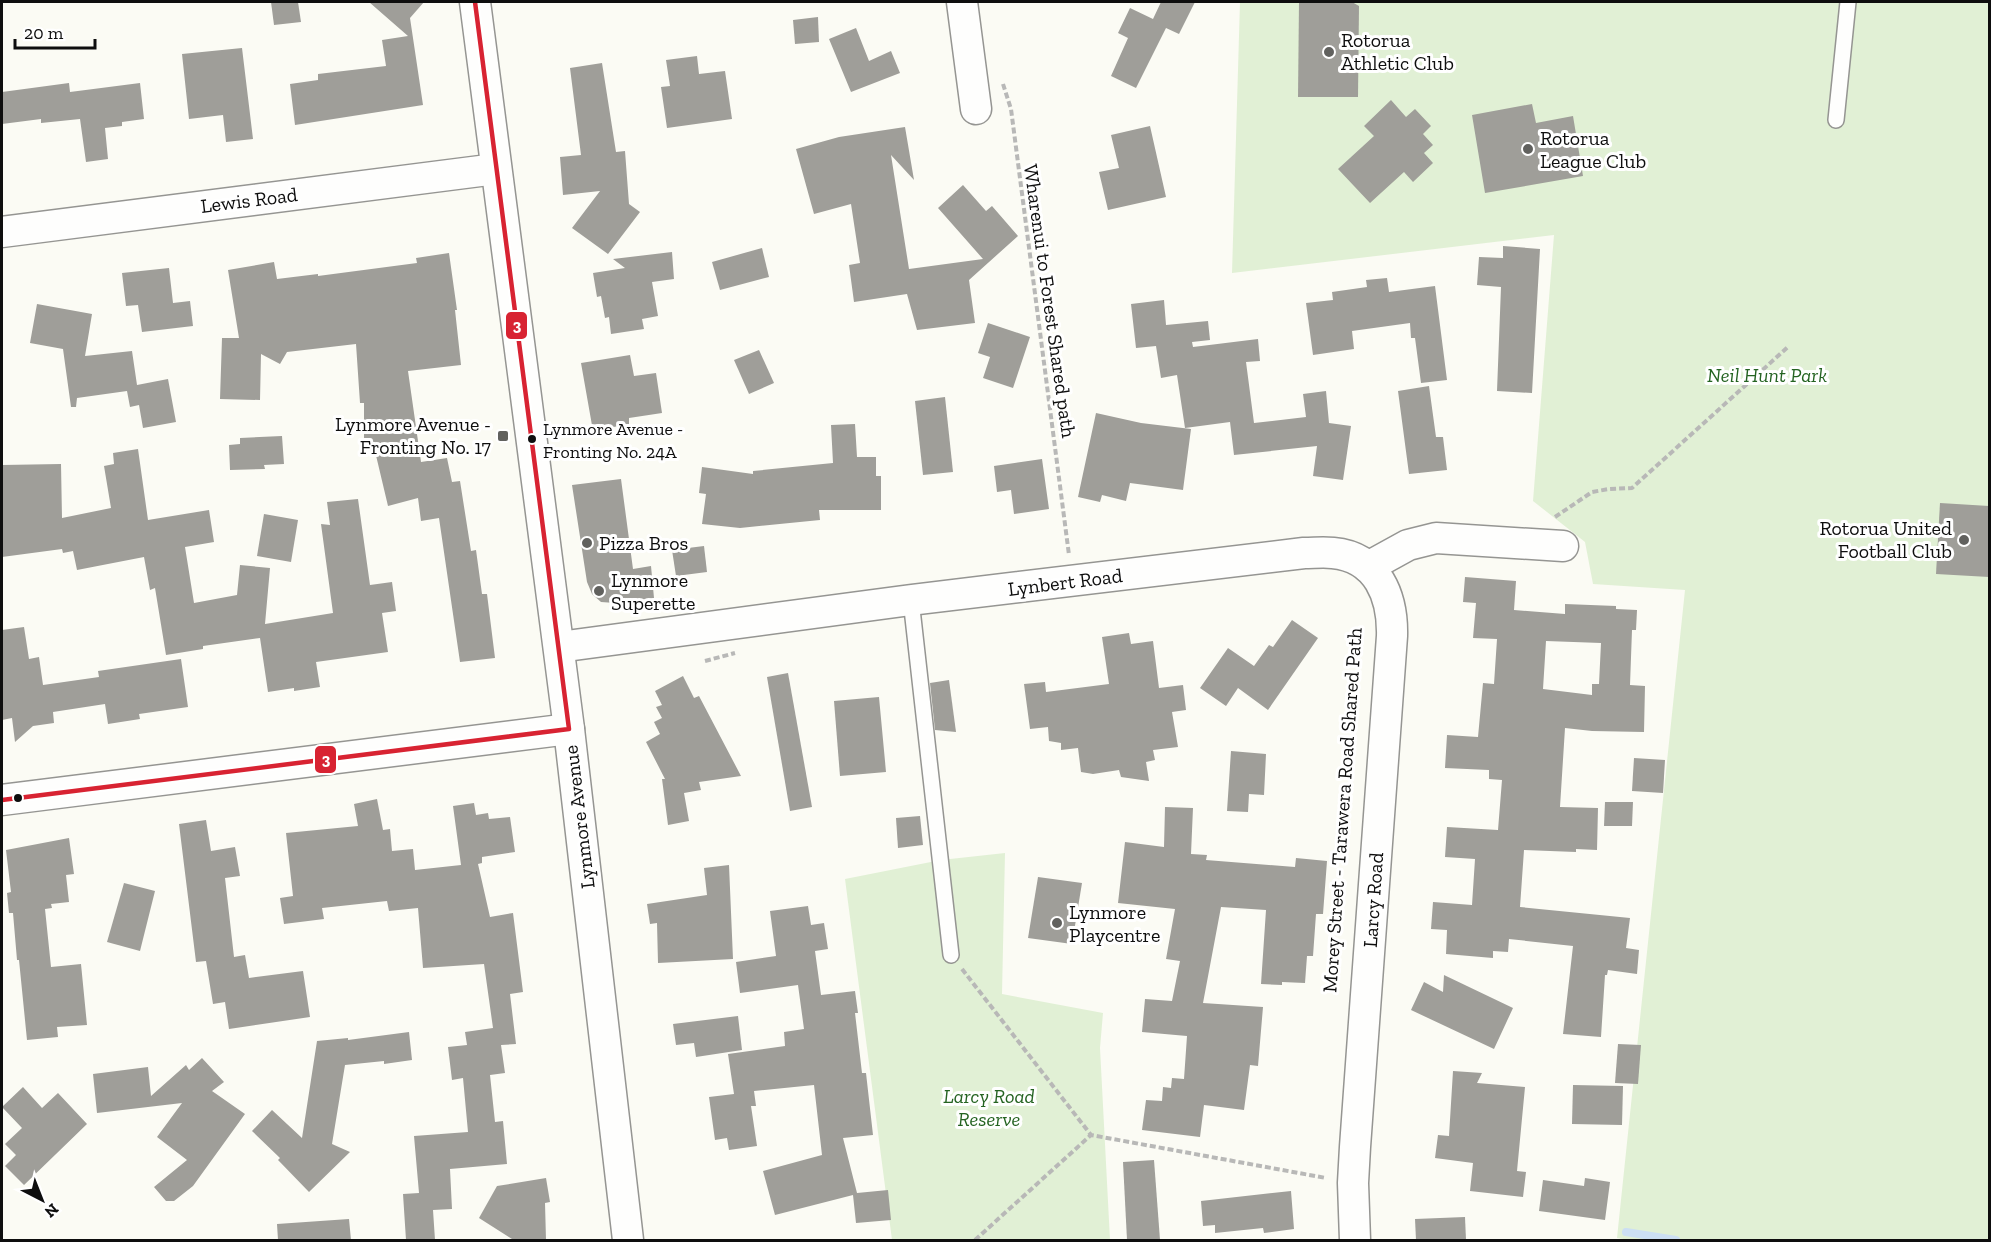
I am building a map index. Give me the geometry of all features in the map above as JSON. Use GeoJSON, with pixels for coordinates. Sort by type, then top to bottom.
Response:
{"type":"FeatureCollection","features":[{"type":"Feature","properties":{"kind":"street","name":"Lynmore Avenue"},"geometry":{"type":"LineString","coordinates":[[474,2],[559,647],[628,1240]]}},
{"type":"Feature","properties":{"kind":"street"},"geometry":{"type":"LineString","coordinates":[[962,2],[976,109]]}},
{"type":"Feature","properties":{"kind":"street","name":"Lewis Road"},"geometry":{"type":"LineString","coordinates":[[2,232],[496,169]]}},
{"type":"Feature","properties":{"kind":"street"},"geometry":{"type":"LineString","coordinates":[[1368,567],[1408,544],[1436,538],[1563,546]]}},
{"type":"Feature","properties":{"kind":"street","name":"Lynbert Road"},"geometry":{"type":"LineString","coordinates":[[559,647],[911,600],[1304,553],[1335,553],[1356,559],[1368,567]]}},
{"type":"Feature","properties":{"kind":"street","name":"Larcy Road"},"geometry":{"type":"LineString","coordinates":[[1355,1240],[1354,1156],[1392,630],[1391,607],[1386,591],[1368,567]]}},
{"type":"Feature","properties":{"kind":"street"},"geometry":{"type":"LineString","coordinates":[[2,800],[569,729]]}},
{"type":"Feature","properties":{"kind":"lane"},"geometry":{"type":"LineString","coordinates":[[1836,120],[1848,2]]}},
{"type":"Feature","properties":{"kind":"lane"},"geometry":{"type":"LineString","coordinates":[[911,600],[951,955]]}},
{"type":"Feature","properties":{"kind":"path","name":"Wharenui to Forest Shared path"},"geometry":{"type":"LineString","coordinates":[[1001,81],[1011,109],[1070,561]]}},
{"type":"Feature","properties":{"kind":"path"},"geometry":{"type":"LineString","coordinates":[[1547,521],[1592,492],[1632,488],[1789,346]]}},
{"type":"Feature","properties":{"kind":"path"},"geometry":{"type":"LineString","coordinates":[[951,955],[1091,1135],[1333,1179]]}},
{"type":"Feature","properties":{"kind":"path"},"geometry":{"type":"LineString","coordinates":[[975,1240],[1091,1135]]}},
{"type":"Feature","properties":{"kind":"green space","name":"Neil Hunt Park"},"geometry":{"type":"Polygon","coordinates":[[[1240,2],[1989,2],[1989,1240],[1630,1240],[1617,1238],[1685,590],[1593,584],[1585,542],[1533,501],[1554,235],[1232,273],[1240,2]]]}},
{"type":"Feature","properties":{"kind":"green space","name":"Larcy Road Reserve"},"geometry":{"type":"Polygon","coordinates":[[[1005,853],[1002,994],[1103,1013],[1100,1048],[1110,1240],[892,1240],[845,879],[941,860],[1005,853]]]}},
{"type":"Feature","properties":{"kind":"building"},"geometry":{"type":"Polygon","coordinates":[[[271,2],[298,2],[301,22],[274,25],[271,2]]]}},
{"type":"Feature","properties":{"kind":"building"},"geometry":{"type":"Polygon","coordinates":[[[369,2],[424,2],[410,18],[423,105],[295,125],[290,84],[318,80],[318,74],[386,66],[382,40],[408,36],[369,2]]]}},
{"type":"Feature","properties":{"kind":"building"},"geometry":{"type":"Polygon","coordinates":[[[1161,2],[1195,2],[1179,34],[1166,28],[1136,88],[1111,76],[1128,38],[1118,33],[1130,8],[1153,19],[1161,2]]]}},
{"type":"Feature","properties":{"kind":"building","name":"Rotorua Athletic Club"},"geometry":{"type":"Polygon","coordinates":[[[1299,2],[1352,2],[1359,6],[1358,97],[1298,97],[1299,2]]]}},
{"type":"Feature","properties":{"kind":"building"},"geometry":{"type":"Polygon","coordinates":[[[818,17],[819,42],[795,44],[793,20],[818,17]]]}},
{"type":"Feature","properties":{"kind":"building"},"geometry":{"type":"Polygon","coordinates":[[[856,28],[869,61],[891,51],[900,73],[851,92],[829,39],[856,28]]]}},
{"type":"Feature","properties":{"kind":"building"},"geometry":{"type":"Polygon","coordinates":[[[242,48],[253,139],[226,142],[223,115],[189,119],[182,54],[242,48]]]}},
{"type":"Feature","properties":{"kind":"building"},"geometry":{"type":"Polygon","coordinates":[[[697,56],[699,74],[725,71],[732,119],[667,128],[661,87],[670,86],[666,60],[697,56]]]}},
{"type":"Feature","properties":{"kind":"building"},"geometry":{"type":"Polygon","coordinates":[[[602,63],[616,152],[625,151],[629,204],[640,212],[608,254],[572,228],[600,191],[563,195],[560,157],[581,155],[570,68],[602,63]]]}},
{"type":"Feature","properties":{"kind":"building"},"geometry":{"type":"Polygon","coordinates":[[[69,83],[70,92],[140,83],[144,119],[122,122],[122,126],[105,128],[108,159],[86,162],[80,119],[41,123],[41,119],[2,124],[2,92],[69,83]]]}},
{"type":"Feature","properties":{"kind":"building"},"geometry":{"type":"Polygon","coordinates":[[[1391,100],[1406,117],[1415,109],[1431,126],[1423,134],[1433,145],[1424,153],[1433,163],[1413,182],[1404,172],[1370,203],[1338,169],[1374,136],[1364,126],[1391,100]]]}},
{"type":"Feature","properties":{"kind":"building","name":"Rotorua League Club"},"geometry":{"type":"Polygon","coordinates":[[[1532,104],[1536,123],[1573,116],[1583,176],[1485,193],[1472,115],[1532,104]]]}},
{"type":"Feature","properties":{"kind":"building"},"geometry":{"type":"Polygon","coordinates":[[[1150,126],[1166,197],[1108,210],[1099,172],[1119,168],[1111,135],[1150,126]]]}},
{"type":"Feature","properties":{"kind":"building"},"geometry":{"type":"Polygon","coordinates":[[[905,127],[914,180],[891,155],[909,269],[983,259],[938,208],[963,185],[986,211],[992,206],[1018,236],[969,280],[975,323],[917,330],[907,294],[854,302],[849,265],[860,263],[851,204],[814,214],[796,149],[839,137],[905,127]]]}},
{"type":"Feature","properties":{"kind":"building"},"geometry":{"type":"Polygon","coordinates":[[[1503,246],[1540,249],[1532,393],[1497,391],[1501,287],[1477,285],[1479,257],[1503,258],[1503,246]]]}},
{"type":"Feature","properties":{"kind":"building"},"geometry":{"type":"Polygon","coordinates":[[[762,248],[769,277],[720,290],[712,262],[762,248]]]}},
{"type":"Feature","properties":{"kind":"building"},"geometry":{"type":"Polygon","coordinates":[[[672,252],[674,279],[652,282],[658,316],[642,319],[644,329],[611,334],[609,317],[605,318],[601,296],[597,297],[593,273],[625,268],[613,259],[672,252]]]}},
{"type":"Feature","properties":{"kind":"building"},"geometry":{"type":"Polygon","coordinates":[[[449,253],[457,310],[455,310],[461,365],[408,371],[421,462],[447,458],[452,482],[460,481],[471,551],[476,550],[482,594],[487,594],[495,658],[460,662],[439,518],[421,521],[418,498],[388,506],[374,447],[372,448],[369,438],[364,438],[364,403],[360,403],[356,344],[287,352],[280,364],[261,354],[260,400],[220,399],[222,338],[239,338],[228,270],[274,262],[277,279],[318,274],[318,276],[417,263],[416,258],[449,253]]]}},
{"type":"Feature","properties":{"kind":"building"},"geometry":{"type":"Polygon","coordinates":[[[169,268],[173,303],[190,301],[193,326],[142,332],[138,305],[126,306],[122,273],[169,268]]]}},
{"type":"Feature","properties":{"kind":"building"},"geometry":{"type":"Polygon","coordinates":[[[1387,278],[1389,292],[1435,286],[1447,380],[1421,383],[1415,338],[1411,338],[1410,323],[1352,331],[1354,349],[1313,355],[1306,303],[1333,300],[1332,292],[1367,287],[1366,280],[1387,278]]]}},
{"type":"Feature","properties":{"kind":"building"},"geometry":{"type":"Polygon","coordinates":[[[1164,300],[1166,325],[1208,321],[1210,340],[1192,342],[1193,347],[1258,339],[1260,361],[1246,362],[1254,423],[1306,417],[1303,394],[1326,391],[1329,423],[1351,426],[1343,480],[1313,476],[1317,446],[1234,455],[1230,422],[1185,428],[1177,375],[1161,378],[1156,346],[1136,348],[1131,304],[1164,300]]]}},
{"type":"Feature","properties":{"kind":"building"},"geometry":{"type":"Polygon","coordinates":[[[37,304],[92,314],[85,356],[132,351],[137,385],[168,379],[176,422],[143,428],[139,405],[130,407],[127,391],[77,398],[76,407],[71,407],[63,349],[30,343],[37,304]]]}},
{"type":"Feature","properties":{"kind":"building"},"geometry":{"type":"Polygon","coordinates":[[[988,323],[1030,337],[1013,388],[983,378],[990,357],[978,353],[988,323]]]}},
{"type":"Feature","properties":{"kind":"building"},"geometry":{"type":"Polygon","coordinates":[[[759,350],[774,383],[749,394],[734,360],[759,350]]]}},
{"type":"Feature","properties":{"kind":"building"},"geometry":{"type":"Polygon","coordinates":[[[630,355],[634,376],[656,373],[662,413],[629,418],[629,424],[593,431],[581,363],[630,355]]]}},
{"type":"Feature","properties":{"kind":"building"},"geometry":{"type":"Polygon","coordinates":[[[1429,386],[1436,437],[1443,437],[1447,470],[1409,474],[1398,391],[1429,386]]]}},
{"type":"Feature","properties":{"kind":"building"},"geometry":{"type":"Polygon","coordinates":[[[945,397],[953,472],[923,475],[915,401],[945,397]]]}},
{"type":"Feature","properties":{"kind":"building"},"geometry":{"type":"Polygon","coordinates":[[[1096,413],[1141,423],[1191,429],[1183,490],[1130,483],[1126,501],[1102,495],[1100,502],[1078,497],[1096,413]]]}},
{"type":"Feature","properties":{"kind":"building"},"geometry":{"type":"Polygon","coordinates":[[[855,424],[857,457],[876,457],[876,476],[881,476],[881,510],[819,510],[820,520],[740,528],[702,524],[706,494],[699,493],[702,467],[753,474],[753,471],[833,463],[831,425],[855,424]]]}},
{"type":"Feature","properties":{"kind":"building"},"geometry":{"type":"Polygon","coordinates":[[[282,436],[284,464],[264,465],[265,469],[230,470],[229,445],[240,444],[240,438],[282,436]]]}},
{"type":"Feature","properties":{"kind":"building"},"geometry":{"type":"Polygon","coordinates":[[[138,449],[148,520],[209,510],[214,542],[185,547],[194,603],[237,595],[240,565],[270,568],[265,624],[333,613],[321,524],[330,525],[327,502],[358,499],[370,585],[392,582],[396,611],[382,613],[388,652],[316,662],[320,687],[268,692],[260,638],[203,646],[203,649],[166,655],[155,588],[150,590],[144,557],[77,570],[73,551],[63,553],[62,549],[2,557],[2,465],[61,464],[62,518],[111,508],[104,466],[114,464],[113,453],[138,449]]]}},
{"type":"Feature","properties":{"kind":"building"},"geometry":{"type":"Polygon","coordinates":[[[1042,459],[1049,509],[1014,514],[1011,490],[997,492],[994,466],[1042,459]]]}},
{"type":"Feature","properties":{"kind":"building"},"geometry":{"type":"Polygon","coordinates":[[[621,479],[633,569],[651,566],[654,598],[615,603],[601,602],[592,594],[587,582],[572,485],[621,479]]]}},
{"type":"Feature","properties":{"kind":"building","name":"Rotorua United Football Club"},"geometry":{"type":"Polygon","coordinates":[[[1940,503],[1989,506],[1989,577],[1936,574],[1940,503]]]}},
{"type":"Feature","properties":{"kind":"building"},"geometry":{"type":"Polygon","coordinates":[[[264,514],[298,520],[291,562],[257,556],[264,514]]]}},
{"type":"Feature","properties":{"kind":"building"},"geometry":{"type":"Polygon","coordinates":[[[704,546],[707,572],[676,576],[672,550],[704,546]]]}},
{"type":"Feature","properties":{"kind":"building"},"geometry":{"type":"Polygon","coordinates":[[[1465,577],[1516,581],[1514,610],[1565,614],[1565,604],[1616,606],[1616,609],[1637,610],[1636,630],[1632,630],[1630,685],[1645,686],[1644,732],[1565,728],[1560,807],[1598,808],[1597,850],[1576,849],[1576,852],[1524,850],[1520,907],[1630,918],[1626,948],[1639,950],[1637,974],[1608,970],[1605,975],[1601,1037],[1563,1034],[1573,946],[1509,939],[1508,952],[1493,951],[1493,958],[1446,954],[1447,930],[1431,929],[1433,902],[1472,905],[1475,859],[1445,857],[1447,827],[1498,830],[1502,780],[1489,779],[1489,770],[1445,768],[1447,735],[1478,737],[1483,683],[1494,684],[1497,639],[1473,638],[1476,603],[1463,602],[1465,577]],[[1546,641],[1543,689],[1592,695],[1592,684],[1599,684],[1601,643],[1546,641]]]}},
{"type":"Feature","properties":{"kind":"building"},"geometry":{"type":"Polygon","coordinates":[[[1292,620],[1318,638],[1268,710],[1238,688],[1226,706],[1200,688],[1228,648],[1254,666],[1269,645],[1273,647],[1292,620]]]}},
{"type":"Feature","properties":{"kind":"building"},"geometry":{"type":"Polygon","coordinates":[[[24,627],[29,659],[39,657],[43,685],[99,677],[98,671],[181,659],[188,707],[139,714],[140,719],[108,724],[105,704],[53,712],[54,723],[33,726],[15,742],[12,718],[2,720],[2,630],[24,627]]]}},
{"type":"Feature","properties":{"kind":"building"},"geometry":{"type":"Polygon","coordinates":[[[1129,633],[1131,644],[1153,641],[1159,688],[1183,685],[1186,710],[1172,712],[1178,747],[1153,750],[1155,760],[1146,762],[1149,781],[1121,777],[1119,770],[1093,774],[1081,772],[1078,748],[1061,750],[1061,743],[1049,741],[1048,727],[1030,729],[1024,684],[1045,682],[1046,692],[1109,684],[1102,637],[1129,633]]]}},
{"type":"Feature","properties":{"kind":"building"},"geometry":{"type":"Polygon","coordinates":[[[788,673],[812,807],[790,811],[767,677],[788,673]]]}},
{"type":"Feature","properties":{"kind":"building"},"geometry":{"type":"Polygon","coordinates":[[[683,676],[694,698],[699,696],[741,776],[699,782],[701,790],[684,793],[689,821],[668,825],[662,779],[665,779],[646,742],[660,734],[654,722],[662,718],[656,707],[662,705],[655,691],[683,676]]]}},
{"type":"Feature","properties":{"kind":"building"},"geometry":{"type":"Polygon","coordinates":[[[949,680],[956,732],[935,730],[930,683],[949,680]]]}},
{"type":"Feature","properties":{"kind":"building"},"geometry":{"type":"Polygon","coordinates":[[[879,697],[886,772],[840,776],[834,701],[879,697]]]}},
{"type":"Feature","properties":{"kind":"building"},"geometry":{"type":"Polygon","coordinates":[[[1231,751],[1266,754],[1264,795],[1249,794],[1248,812],[1227,811],[1231,751]]]}},
{"type":"Feature","properties":{"kind":"building"},"geometry":{"type":"Polygon","coordinates":[[[1634,758],[1665,760],[1663,793],[1632,791],[1634,758]]]}},
{"type":"Feature","properties":{"kind":"building"},"geometry":{"type":"Polygon","coordinates":[[[377,799],[383,830],[390,829],[392,851],[413,849],[415,870],[461,865],[453,806],[474,803],[476,815],[488,813],[489,819],[510,817],[515,852],[482,857],[482,863],[478,864],[490,917],[513,913],[523,992],[510,994],[516,1044],[501,1045],[505,1073],[490,1075],[495,1122],[503,1121],[507,1164],[450,1169],[452,1209],[433,1210],[435,1240],[406,1240],[403,1194],[419,1193],[414,1136],[468,1132],[463,1078],[452,1080],[448,1047],[467,1045],[465,1032],[493,1028],[484,964],[423,968],[418,908],[389,911],[387,901],[322,908],[324,919],[284,924],[280,898],[293,896],[286,833],[358,826],[354,804],[377,799]]]}},
{"type":"Feature","properties":{"kind":"building"},"geometry":{"type":"Polygon","coordinates":[[[1605,802],[1633,802],[1632,826],[1604,826],[1605,802]]]}},
{"type":"Feature","properties":{"kind":"building"},"geometry":{"type":"Polygon","coordinates":[[[1165,807],[1193,808],[1191,854],[1207,855],[1206,860],[1295,867],[1296,858],[1327,861],[1323,914],[1316,914],[1313,956],[1307,956],[1305,983],[1261,984],[1266,910],[1221,907],[1203,1003],[1263,1007],[1258,1066],[1250,1065],[1244,1110],[1204,1105],[1200,1137],[1142,1130],[1146,1100],[1162,1101],[1163,1087],[1171,1088],[1172,1078],[1184,1079],[1187,1036],[1142,1032],[1145,999],[1172,1001],[1180,961],[1166,959],[1175,909],[1118,903],[1125,842],[1164,847],[1165,807]]]}},
{"type":"Feature","properties":{"kind":"building"},"geometry":{"type":"Polygon","coordinates":[[[920,816],[923,845],[898,848],[896,818],[920,816]]]}},
{"type":"Feature","properties":{"kind":"building"},"geometry":{"type":"Polygon","coordinates":[[[206,820],[211,851],[235,847],[240,876],[225,878],[234,957],[245,955],[249,978],[303,971],[310,1017],[229,1029],[225,1002],[213,1004],[206,961],[196,962],[179,824],[206,820]]]}},
{"type":"Feature","properties":{"kind":"building"},"geometry":{"type":"Polygon","coordinates":[[[69,838],[74,874],[66,875],[69,902],[51,904],[52,908],[45,909],[51,967],[81,964],[87,1025],[57,1027],[58,1037],[27,1040],[13,913],[9,913],[7,893],[11,892],[6,850],[69,838]]]}},
{"type":"Feature","properties":{"kind":"building"},"geometry":{"type":"Polygon","coordinates":[[[729,865],[733,959],[658,963],[657,923],[650,924],[647,904],[707,895],[704,868],[729,865]]]}},
{"type":"Feature","properties":{"kind":"building"},"geometry":{"type":"Polygon","coordinates":[[[1038,877],[1082,883],[1072,944],[1028,938],[1038,877]]]}},
{"type":"Feature","properties":{"kind":"building"},"geometry":{"type":"Polygon","coordinates":[[[124,883],[155,891],[140,951],[107,942],[124,883]]]}},
{"type":"Feature","properties":{"kind":"building"},"geometry":{"type":"Polygon","coordinates":[[[808,906],[811,925],[824,923],[828,949],[815,951],[821,995],[855,991],[858,1013],[855,1013],[862,1073],[866,1073],[873,1135],[843,1138],[857,1193],[888,1190],[891,1220],[856,1223],[853,1195],[775,1215],[763,1171],[822,1155],[814,1085],[754,1091],[756,1106],[751,1106],[757,1146],[729,1150],[727,1138],[715,1140],[709,1097],[734,1094],[728,1054],[785,1046],[784,1032],[804,1029],[798,985],[740,993],[736,962],[776,956],[770,911],[808,906]]]}},
{"type":"Feature","properties":{"kind":"building"},"geometry":{"type":"Polygon","coordinates":[[[1444,975],[1513,1008],[1494,1049],[1411,1010],[1424,982],[1443,992],[1444,975]]]}},
{"type":"Feature","properties":{"kind":"building"},"geometry":{"type":"Polygon","coordinates":[[[738,1016],[742,1050],[696,1057],[694,1043],[676,1045],[673,1024],[738,1016]]]}},
{"type":"Feature","properties":{"kind":"building"},"geometry":{"type":"Polygon","coordinates":[[[409,1032],[412,1060],[384,1064],[384,1061],[345,1065],[332,1144],[350,1152],[309,1192],[278,1160],[280,1158],[252,1131],[272,1110],[302,1138],[317,1041],[348,1038],[348,1040],[409,1032]]]}},
{"type":"Feature","properties":{"kind":"building"},"geometry":{"type":"Polygon","coordinates":[[[1618,1044],[1641,1045],[1638,1084],[1615,1083],[1618,1044]]]}},
{"type":"Feature","properties":{"kind":"building"},"geometry":{"type":"Polygon","coordinates":[[[202,1058],[224,1082],[212,1091],[245,1114],[193,1186],[174,1201],[166,1201],[154,1187],[187,1160],[157,1137],[182,1103],[97,1113],[93,1074],[148,1067],[151,1096],[186,1065],[189,1070],[202,1058]]]}},
{"type":"Feature","properties":{"kind":"building"},"geometry":{"type":"Polygon","coordinates":[[[1453,1071],[1482,1073],[1477,1083],[1525,1087],[1517,1171],[1526,1172],[1523,1197],[1470,1191],[1473,1163],[1435,1158],[1438,1135],[1449,1136],[1453,1071]]]}},
{"type":"Feature","properties":{"kind":"building"},"geometry":{"type":"Polygon","coordinates":[[[1573,1085],[1623,1086],[1622,1125],[1572,1124],[1573,1085]]]}},
{"type":"Feature","properties":{"kind":"building"},"geometry":{"type":"Polygon","coordinates":[[[23,1087],[42,1108],[58,1093],[87,1124],[24,1185],[5,1166],[16,1155],[5,1144],[22,1128],[2,1107],[23,1087]]]}},
{"type":"Feature","properties":{"kind":"building"},"geometry":{"type":"Polygon","coordinates":[[[1154,1160],[1160,1240],[1127,1240],[1123,1162],[1154,1160]]]}},
{"type":"Feature","properties":{"kind":"building"},"geometry":{"type":"Polygon","coordinates":[[[546,1178],[550,1202],[545,1203],[546,1240],[512,1239],[479,1218],[497,1186],[546,1178]]]}},
{"type":"Feature","properties":{"kind":"building"},"geometry":{"type":"Polygon","coordinates":[[[1585,1178],[1610,1182],[1605,1220],[1539,1211],[1543,1180],[1584,1186],[1585,1178]]]}},
{"type":"Feature","properties":{"kind":"building"},"geometry":{"type":"Polygon","coordinates":[[[1291,1191],[1294,1229],[1264,1233],[1263,1228],[1215,1233],[1215,1225],[1203,1226],[1201,1201],[1291,1191]]]}},
{"type":"Feature","properties":{"kind":"building"},"geometry":{"type":"Polygon","coordinates":[[[1465,1217],[1466,1240],[1416,1240],[1415,1219],[1465,1217]]]}},
{"type":"Feature","properties":{"kind":"building"},"geometry":{"type":"Polygon","coordinates":[[[349,1219],[351,1240],[278,1240],[277,1224],[349,1219]]]}},
{"type":"Feature","properties":{"kind":"waterway"},"geometry":{"type":"LineString","coordinates":[[1626,1232],[1676,1240]]}},
{"type":"Feature","properties":{"kind":"transit line","name":"3"},"geometry":{"type":"LineString","coordinates":[[2,800],[569,729],[475,2]]}},
{"type":"Feature","properties":{"kind":"place","name":"Rotorua Athletic Club"},"geometry":{"type":"Point","coordinates":[1329,52]}},
{"type":"Feature","properties":{"kind":"place","name":"Rotorua League Club"},"geometry":{"type":"Point","coordinates":[1528,149]}},
{"type":"Feature","properties":{"kind":"place","name":"Lynmore Avenue - Fronting No. 17"},"geometry":{"type":"Point","coordinates":[503,436]}},
{"type":"Feature","properties":{"kind":"place","name":"Lynmore Avenue - Fronting No. 24A"},"geometry":{"type":"Point","coordinates":[532,439]}},
{"type":"Feature","properties":{"kind":"place","name":"Rotorua United Football Club"},"geometry":{"type":"Point","coordinates":[1964,540]}},
{"type":"Feature","properties":{"kind":"place","name":"Pizza Bros"},"geometry":{"type":"Point","coordinates":[587,543]}},
{"type":"Feature","properties":{"kind":"place","name":"Lynmore Superette"},"geometry":{"type":"Point","coordinates":[599,591]}},
{"type":"Feature","properties":{"kind":"place","name":"Lynmore Playcentre"},"geometry":{"type":"Point","coordinates":[1057,923]}}]}
